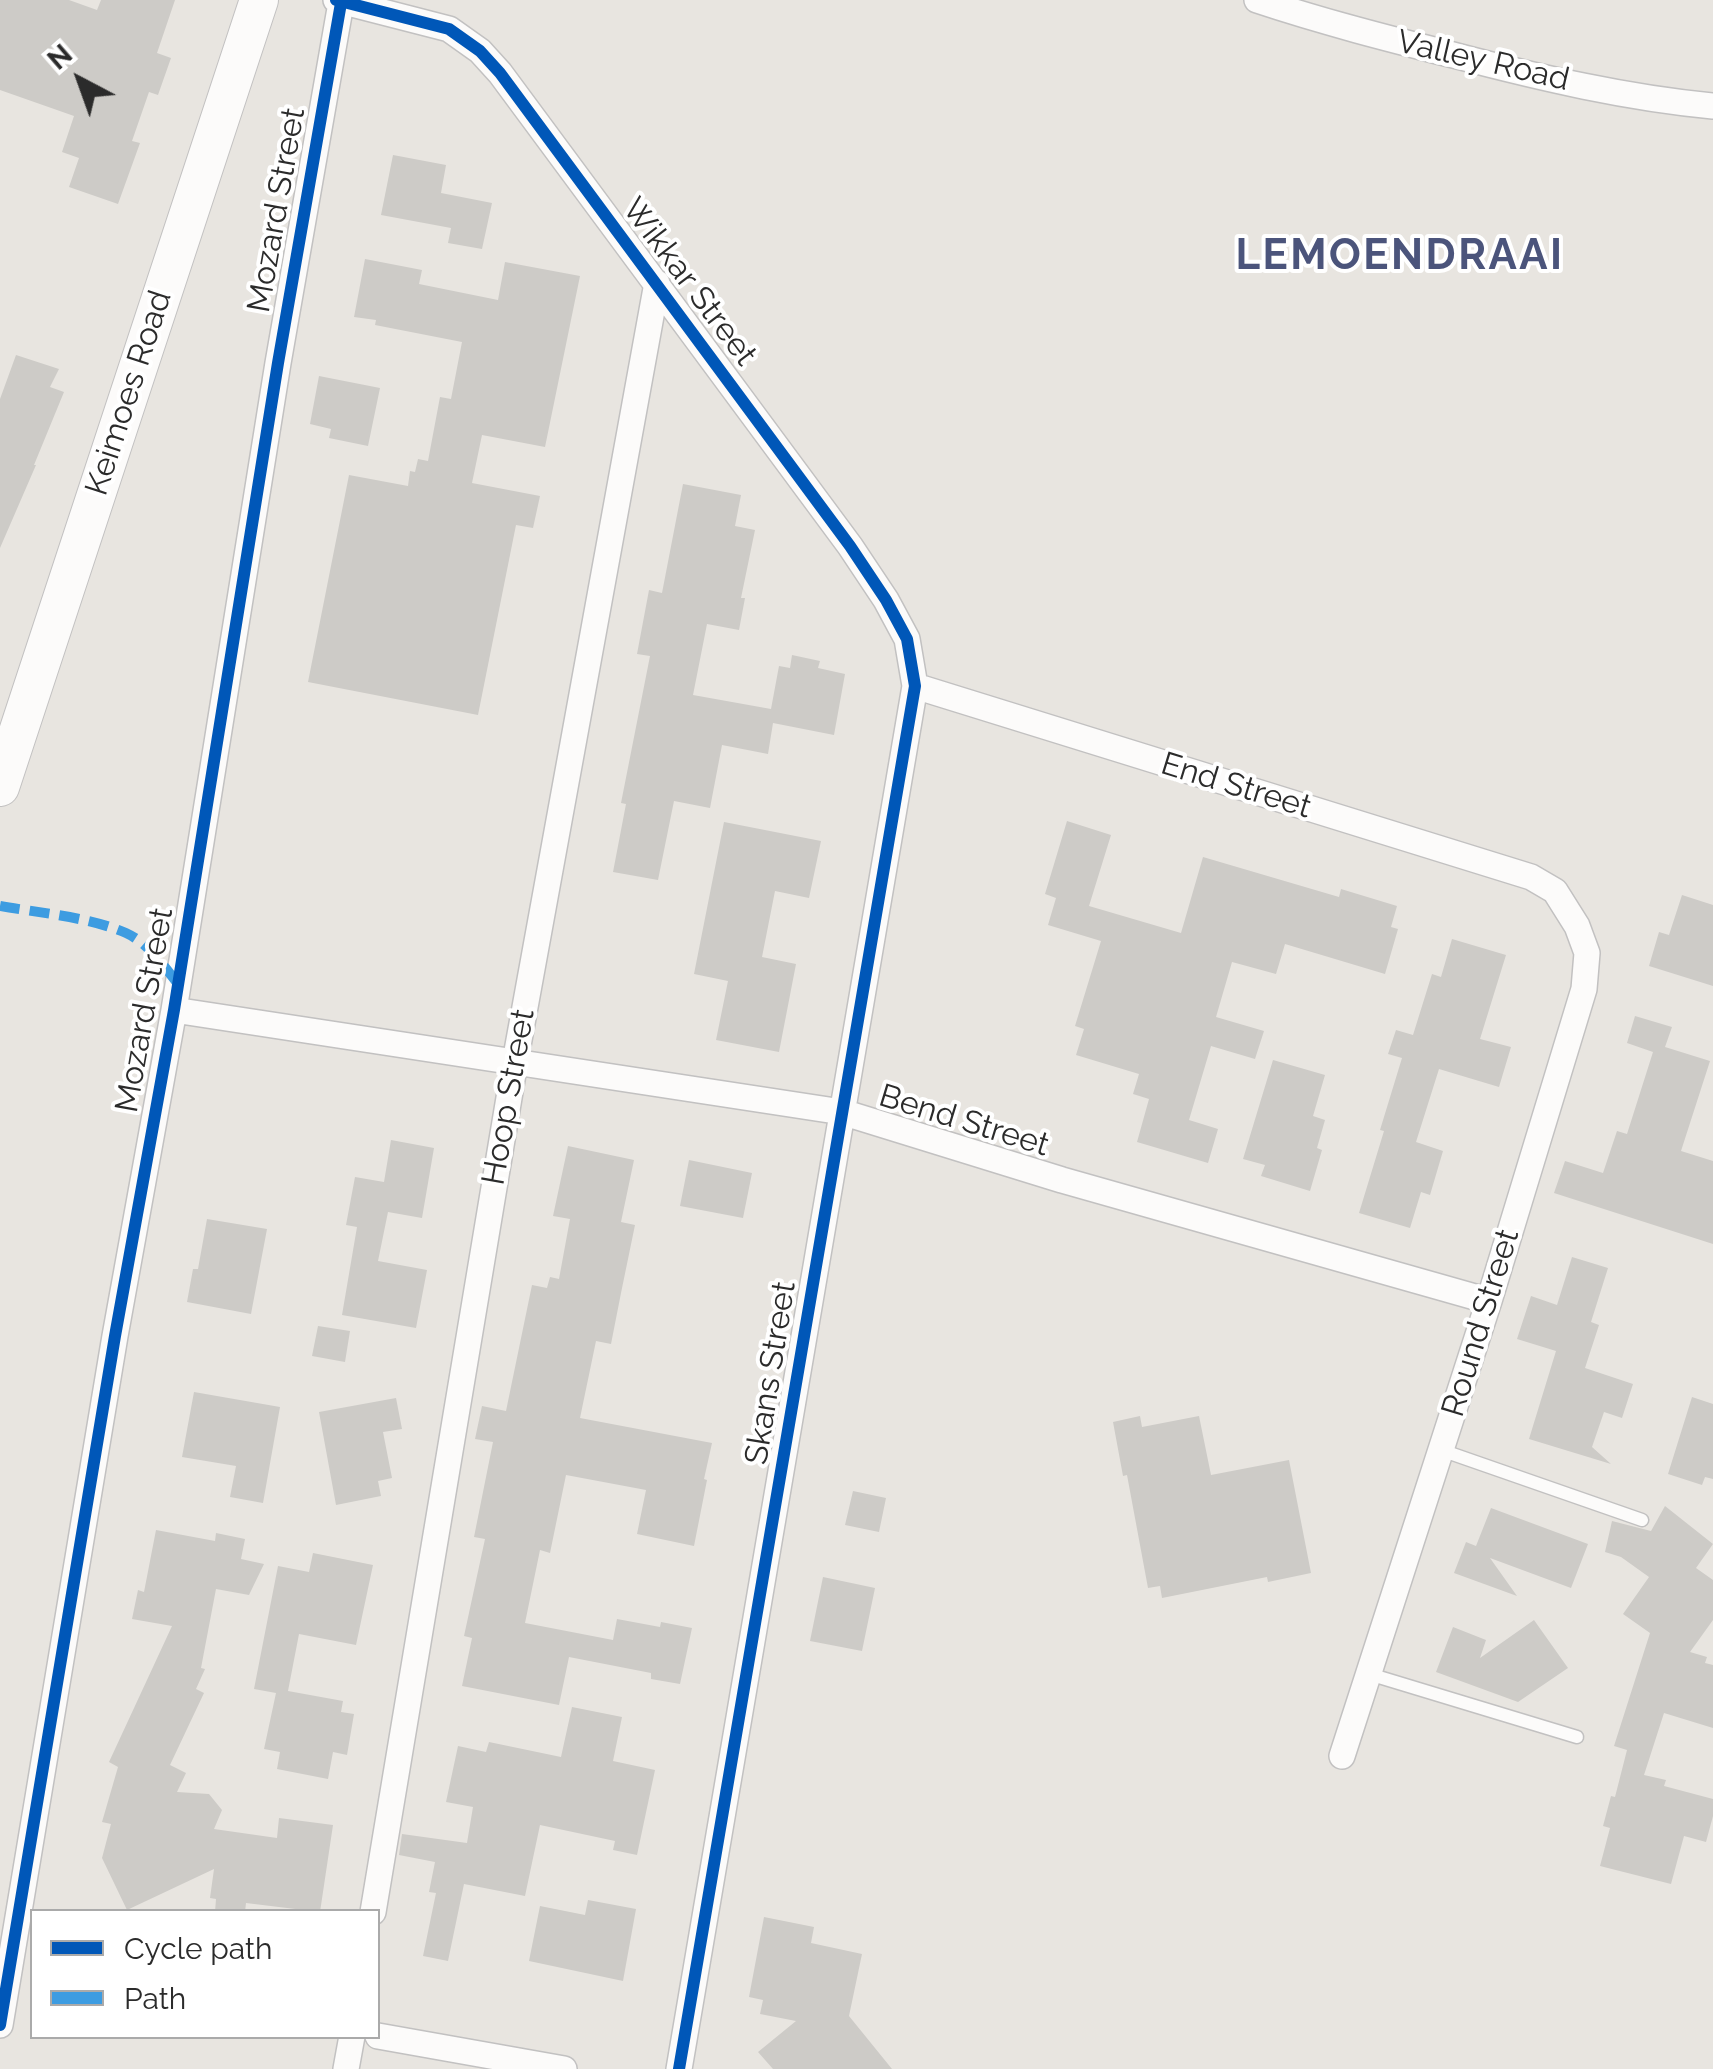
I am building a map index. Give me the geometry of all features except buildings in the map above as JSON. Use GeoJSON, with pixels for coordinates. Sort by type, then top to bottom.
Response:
{"type":"FeatureCollection","features":[{"type":"Feature","properties":{"kind":"street","name":"Keimoes Road"},"geometry":{"type":"LineString","coordinates":[[0,787],[258,0]]}},
{"type":"Feature","properties":{"kind":"street","name":"Valley Road"},"geometry":{"type":"LineString","coordinates":[[1257,0],[1327,23],[1516,72],[1665,101],[1713,106]]}},
{"type":"Feature","properties":{"kind":"street","name":"Wikkar Street"},"geometry":{"type":"LineString","coordinates":[[339,1],[449,29],[480,51],[500,73],[850,546],[907,638],[914,686]]}},
{"type":"Feature","properties":{"kind":"street","name":"Mozard Street"},"geometry":{"type":"LineString","coordinates":[[0,2025],[13,1978],[115,1336],[174,1010],[339,1]]}},
{"type":"Feature","properties":{"kind":"street","name":"Hoop Street"},"geometry":{"type":"LineString","coordinates":[[374,1909],[515,1062],[657,284]]}},
{"type":"Feature","properties":{"kind":"street","name":"End Street"},"geometry":{"type":"LineString","coordinates":[[914,686],[1532,877],[1555,891]]}},
{"type":"Feature","properties":{"kind":"street","name":"Skans Street"},"geometry":{"type":"LineString","coordinates":[[680,2069],[914,686]]}},
{"type":"Feature","properties":{"kind":"street","name":"Round Street"},"geometry":{"type":"LineString","coordinates":[[1342,1756],[1584,989],[1586,953],[1577,926],[1555,891]]}},
{"type":"Feature","properties":{"kind":"street","name":"Bend Street"},"geometry":{"type":"LineString","coordinates":[[174,1010],[842,1112],[1062,1180],[1489,1300]]}},
{"type":"Feature","properties":{"kind":"street"},"geometry":{"type":"LineString","coordinates":[[380,2036],[564,2069]]}},
{"type":"Feature","properties":{"kind":"street"},"geometry":{"type":"LineString","coordinates":[[346,2069],[351,2039]]}},
{"type":"Feature","properties":{"kind":"lane"},"geometry":{"type":"LineString","coordinates":[[1441,1450],[1642,1520]]}},
{"type":"Feature","properties":{"kind":"lane"},"geometry":{"type":"LineString","coordinates":[[1369,1674],[1577,1737]]}},
{"type":"Feature","properties":{"kind":"marked path"},"geometry":{"type":"LineString","coordinates":[[0,906],[80,919],[126,933],[148,949],[178,984]]}},
{"type":"Feature","properties":{"kind":"cycle path"},"geometry":{"type":"LineString","coordinates":[[336,0],[449,29],[480,51],[500,73],[850,546],[907,639],[915,686],[679,2069]]}},
{"type":"Feature","properties":{"kind":"cycle path"},"geometry":{"type":"LineString","coordinates":[[0,2025],[341,3]]}},
{"type":"Feature","properties":{"kind":"district","name":"LEMOENDRAAI"},"geometry":{"type":"Point","coordinates":[1400,256]}}]}
